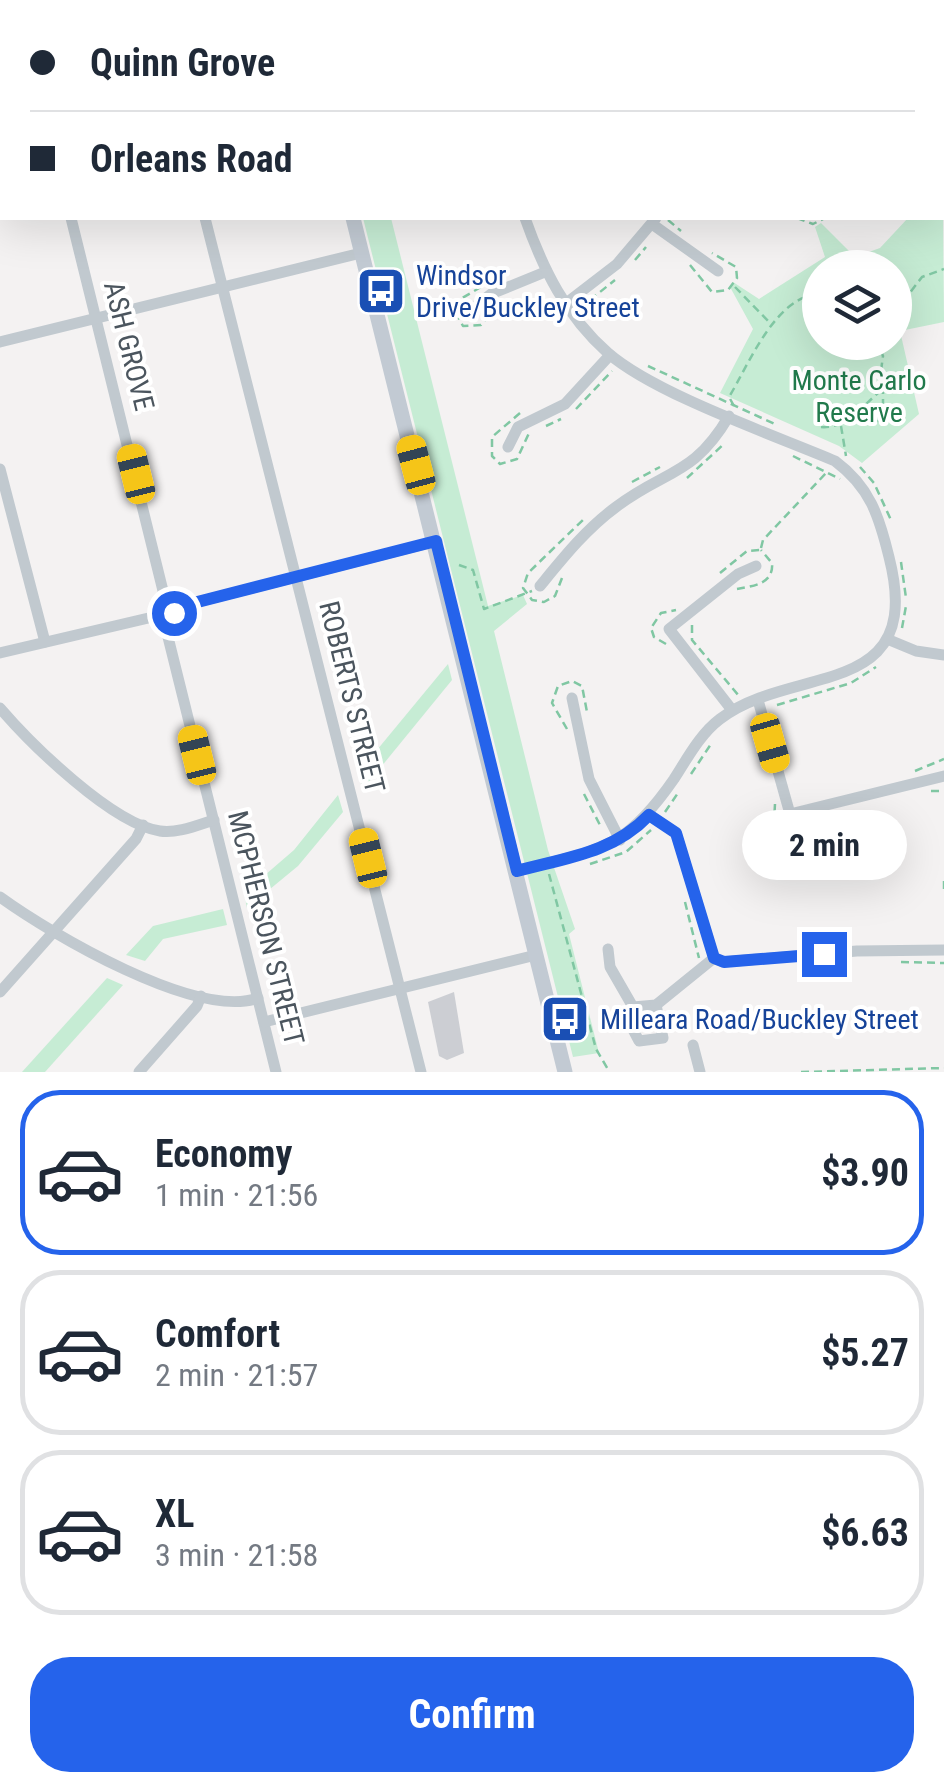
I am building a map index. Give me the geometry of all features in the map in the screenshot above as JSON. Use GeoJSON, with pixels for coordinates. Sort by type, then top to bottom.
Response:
{"type":"FeatureCollection","features":[{"type":"Feature","properties":{"kind":"main road"},"geometry":{"type":"LineString","coordinates":[[353,220],[566,1071]]}},
{"type":"Feature","properties":{"kind":"street","name":"ASH GROVE"},"geometry":{"type":"LineString","coordinates":[[72,220],[170,605]]}},
{"type":"Feature","properties":{"kind":"street","name":"ROBERTS STREET"},"geometry":{"type":"LineString","coordinates":[[206,220],[421,1072]]}},
{"type":"Feature","properties":{"kind":"street"},"geometry":{"type":"LineString","coordinates":[[517,871],[599,850],[654,817],[700,741],[732,710],[847,674],[887,639],[894,620],[895,578],[880,519],[866,489],[843,462],[732,417],[610,355],[564,304],[545,272],[526,220]]}},
{"type":"Feature","properties":{"kind":"street"},"geometry":{"type":"LineString","coordinates":[[564,304],[617,264],[654,221],[718,271]]}},
{"type":"Feature","properties":{"kind":"street"},"geometry":{"type":"LineString","coordinates":[[0,342],[361,253]]}},
{"type":"Feature","properties":{"kind":"street"},"geometry":{"type":"LineString","coordinates":[[473,308],[491,294],[545,272]]}},
{"type":"Feature","properties":{"kind":"street"},"geometry":{"type":"LineString","coordinates":[[508,446],[518,426],[565,404],[610,355]]}},
{"type":"Feature","properties":{"kind":"street"},"geometry":{"type":"LineString","coordinates":[[540,586],[570,549],[616,507],[703,455],[732,417]]}},
{"type":"Feature","properties":{"kind":"street"},"geometry":{"type":"LineString","coordinates":[[0,468],[45,642]]}},
{"type":"Feature","properties":{"kind":"street"},"geometry":{"type":"LineString","coordinates":[[0,653],[160,618],[158,607],[296,579],[436,541]]}},
{"type":"Feature","properties":{"kind":"street"},"geometry":{"type":"LineString","coordinates":[[732,710],[670,629],[730,580],[756,566]]}},
{"type":"Feature","properties":{"kind":"street","name":"MCPHERSON STREET"},"geometry":{"type":"LineString","coordinates":[[160,618],[276,1072]]}},
{"type":"Feature","properties":{"kind":"street"},"geometry":{"type":"LineString","coordinates":[[887,639],[916,651],[944,654]]}},
{"type":"Feature","properties":{"kind":"street"},"geometry":{"type":"LineString","coordinates":[[572,698],[589,779],[620,840]]}},
{"type":"Feature","properties":{"kind":"street"},"geometry":{"type":"LineString","coordinates":[[759,704],[790,814],[944,776]]}},
{"type":"Feature","properties":{"kind":"street"},"geometry":{"type":"LineString","coordinates":[[0,708],[66,775],[143,825],[171,831],[214,820]]}},
{"type":"Feature","properties":{"kind":"street"},"geometry":{"type":"LineString","coordinates":[[654,817],[676,833],[714,958]]}},
{"type":"Feature","properties":{"kind":"street"},"geometry":{"type":"LineString","coordinates":[[0,992],[136,839],[143,825]]}},
{"type":"Feature","properties":{"kind":"street"},"geometry":{"type":"LineString","coordinates":[[0,897],[53,932],[113,964],[200,996],[236,1003],[258,998]]}},
{"type":"Feature","properties":{"kind":"street"},"geometry":{"type":"LineString","coordinates":[[608,948],[610,967],[633,1007],[629,1022],[638,1041],[663,1038],[656,1004]]}},
{"type":"Feature","properties":{"kind":"street"},"geometry":{"type":"LineString","coordinates":[[714,958],[724,962],[857,951],[944,950]]}},
{"type":"Feature","properties":{"kind":"street"},"geometry":{"type":"LineString","coordinates":[[264,1022],[536,955]]}},
{"type":"Feature","properties":{"kind":"street"},"geometry":{"type":"LineString","coordinates":[[633,1007],[656,1004],[714,958]]}},
{"type":"Feature","properties":{"kind":"street"},"geometry":{"type":"LineString","coordinates":[[138,1072],[197,1006],[200,996]]}},
{"type":"Feature","properties":{"kind":"street"},"geometry":{"type":"LineString","coordinates":[[694,1046],[700,1072]]}},
{"type":"Feature","properties":{"kind":"path"},"geometry":{"type":"LineString","coordinates":[[912,290],[922,277],[944,270]]}},
{"type":"Feature","properties":{"kind":"path"},"geometry":{"type":"LineString","coordinates":[[734,286],[773,326]]}},
{"type":"Feature","properties":{"kind":"path"},"geometry":{"type":"LineString","coordinates":[[682,480],[715,456],[732,417],[729,397],[773,326],[802,298]]}},
{"type":"Feature","properties":{"kind":"path"},"geometry":{"type":"LineString","coordinates":[[822,426],[883,421],[883,360]]}},
{"type":"Feature","properties":{"kind":"path"},"geometry":{"type":"LineString","coordinates":[[646,366],[732,417],[788,430]]}},
{"type":"Feature","properties":{"kind":"path"},"geometry":{"type":"LineString","coordinates":[[843,462],[842,423],[882,387]]}},
{"type":"Feature","properties":{"kind":"path"},"geometry":{"type":"LineString","coordinates":[[832,451],[874,483],[893,530]]}},
{"type":"Feature","properties":{"kind":"path"},"geometry":{"type":"LineString","coordinates":[[728,595],[766,581],[773,569],[760,550],[763,540],[828,472]]}},
{"type":"Feature","properties":{"kind":"path"},"geometry":{"type":"LineString","coordinates":[[900,559],[906,594],[900,634],[909,637]]}},
{"type":"Feature","properties":{"kind":"path"},"geometry":{"type":"LineString","coordinates":[[459,565],[473,570],[484,609],[527,595],[540,586]]}},
{"type":"Feature","properties":{"kind":"path"},"geometry":{"type":"LineString","coordinates":[[527,595],[539,602],[550,600],[564,573]]}},
{"type":"Feature","properties":{"kind":"path"},"geometry":{"type":"LineString","coordinates":[[705,614],[690,626],[688,634],[738,696]]}},
{"type":"Feature","properties":{"kind":"path"},"geometry":{"type":"LineString","coordinates":[[759,704],[837,688],[880,664]]}},
{"type":"Feature","properties":{"kind":"path"},"geometry":{"type":"LineString","coordinates":[[654,817],[715,738]]}},
{"type":"Feature","properties":{"kind":"path"},"geometry":{"type":"LineString","coordinates":[[912,772],[944,759]]}},
{"type":"Feature","properties":{"kind":"path"},"geometry":{"type":"LineString","coordinates":[[920,792],[944,791]]}},
{"type":"Feature","properties":{"kind":"path"},"geometry":{"type":"LineString","coordinates":[[776,801],[774,822],[786,831],[821,818]]}},
{"type":"Feature","properties":{"kind":"path"},"geometry":{"type":"LineString","coordinates":[[579,866],[626,852],[653,828],[662,836]]}},
{"type":"Feature","properties":{"kind":"path"},"geometry":{"type":"LineString","coordinates":[[540,876],[550,874],[596,1050],[609,1072]]}},
{"type":"Feature","properties":{"kind":"path"},"geometry":{"type":"LineString","coordinates":[[944,881],[944,894]]}},
{"type":"Feature","properties":{"kind":"path"},"geometry":{"type":"LineString","coordinates":[[682,890],[701,968]]}},
{"type":"Feature","properties":{"kind":"path"},"geometry":{"type":"LineString","coordinates":[[897,962],[944,963]]}},
{"type":"Feature","properties":{"kind":"path"},"geometry":{"type":"LineString","coordinates":[[802,1072],[944,1068]]}},
{"type":"Feature","properties":{"kind":"green space"},"geometry":{"type":"Polygon","coordinates":[[[364,220],[392,220],[488,606],[523,595],[527,604],[494,631],[548,850],[575,929],[569,934],[599,1053],[573,1057],[364,220]]]}},
{"type":"Feature","properties":{"kind":"green space","name":"Monte Carlo Reserve"},"geometry":{"type":"Polygon","coordinates":[[[906,220],[943,220],[944,322],[912,329],[912,250],[874,250],[906,220]]]}},
{"type":"Feature","properties":{"kind":"green space","name":"Monte Carlo Reserve"},"geometry":{"type":"Polygon","coordinates":[[[821,223],[848,250],[823,250],[815,227],[821,223]]]}},
{"type":"Feature","properties":{"kind":"green space","name":"Monte Carlo Reserve"},"geometry":{"type":"Polygon","coordinates":[[[802,272],[802,360],[907,360],[919,414],[862,463],[839,446],[720,393],[753,329],[730,287],[733,282],[759,299],[802,272]]]}},
{"type":"Feature","properties":{"kind":"green space"},"geometry":{"type":"Polygon","coordinates":[[[448,664],[452,680],[363,789],[358,773],[448,664]]]}},
{"type":"Feature","properties":{"kind":"green space"},"geometry":{"type":"Polygon","coordinates":[[[338,795],[343,812],[298,866],[247,908],[244,893],[294,850],[338,795]]]}},
{"type":"Feature","properties":{"kind":"green space"},"geometry":{"type":"Polygon","coordinates":[[[223,909],[227,925],[163,939],[145,961],[126,955],[153,926],[223,909]]]}},
{"type":"Feature","properties":{"kind":"green space"},"geometry":{"type":"Polygon","coordinates":[[[107,978],[123,985],[45,1072],[22,1072],[107,978]]]}},
{"type":"Feature","properties":{"kind":"building"},"geometry":{"type":"Polygon","coordinates":[[[454,992],[464,1053],[447,1060],[439,1056],[428,1002],[454,992]]]}},
{"type":"Feature","properties":{"kind":"place","name":"Windsor Drive/Buckley Street"},"geometry":{"type":"Point","coordinates":[381,291]}},
{"type":"Feature","properties":{"kind":"place","name":"Milleara Road/Buckley Street"},"geometry":{"type":"Point","coordinates":[565,1019]}},
{"type":"Feature","properties":{"kind":"route"},"geometry":{"type":"LineString","coordinates":[[174,613],[174,608],[436,541],[517,871],[599,850],[634,831],[649,815],[665,822],[676,833],[707,946],[714,958],[724,962],[824,954]]}}]}
